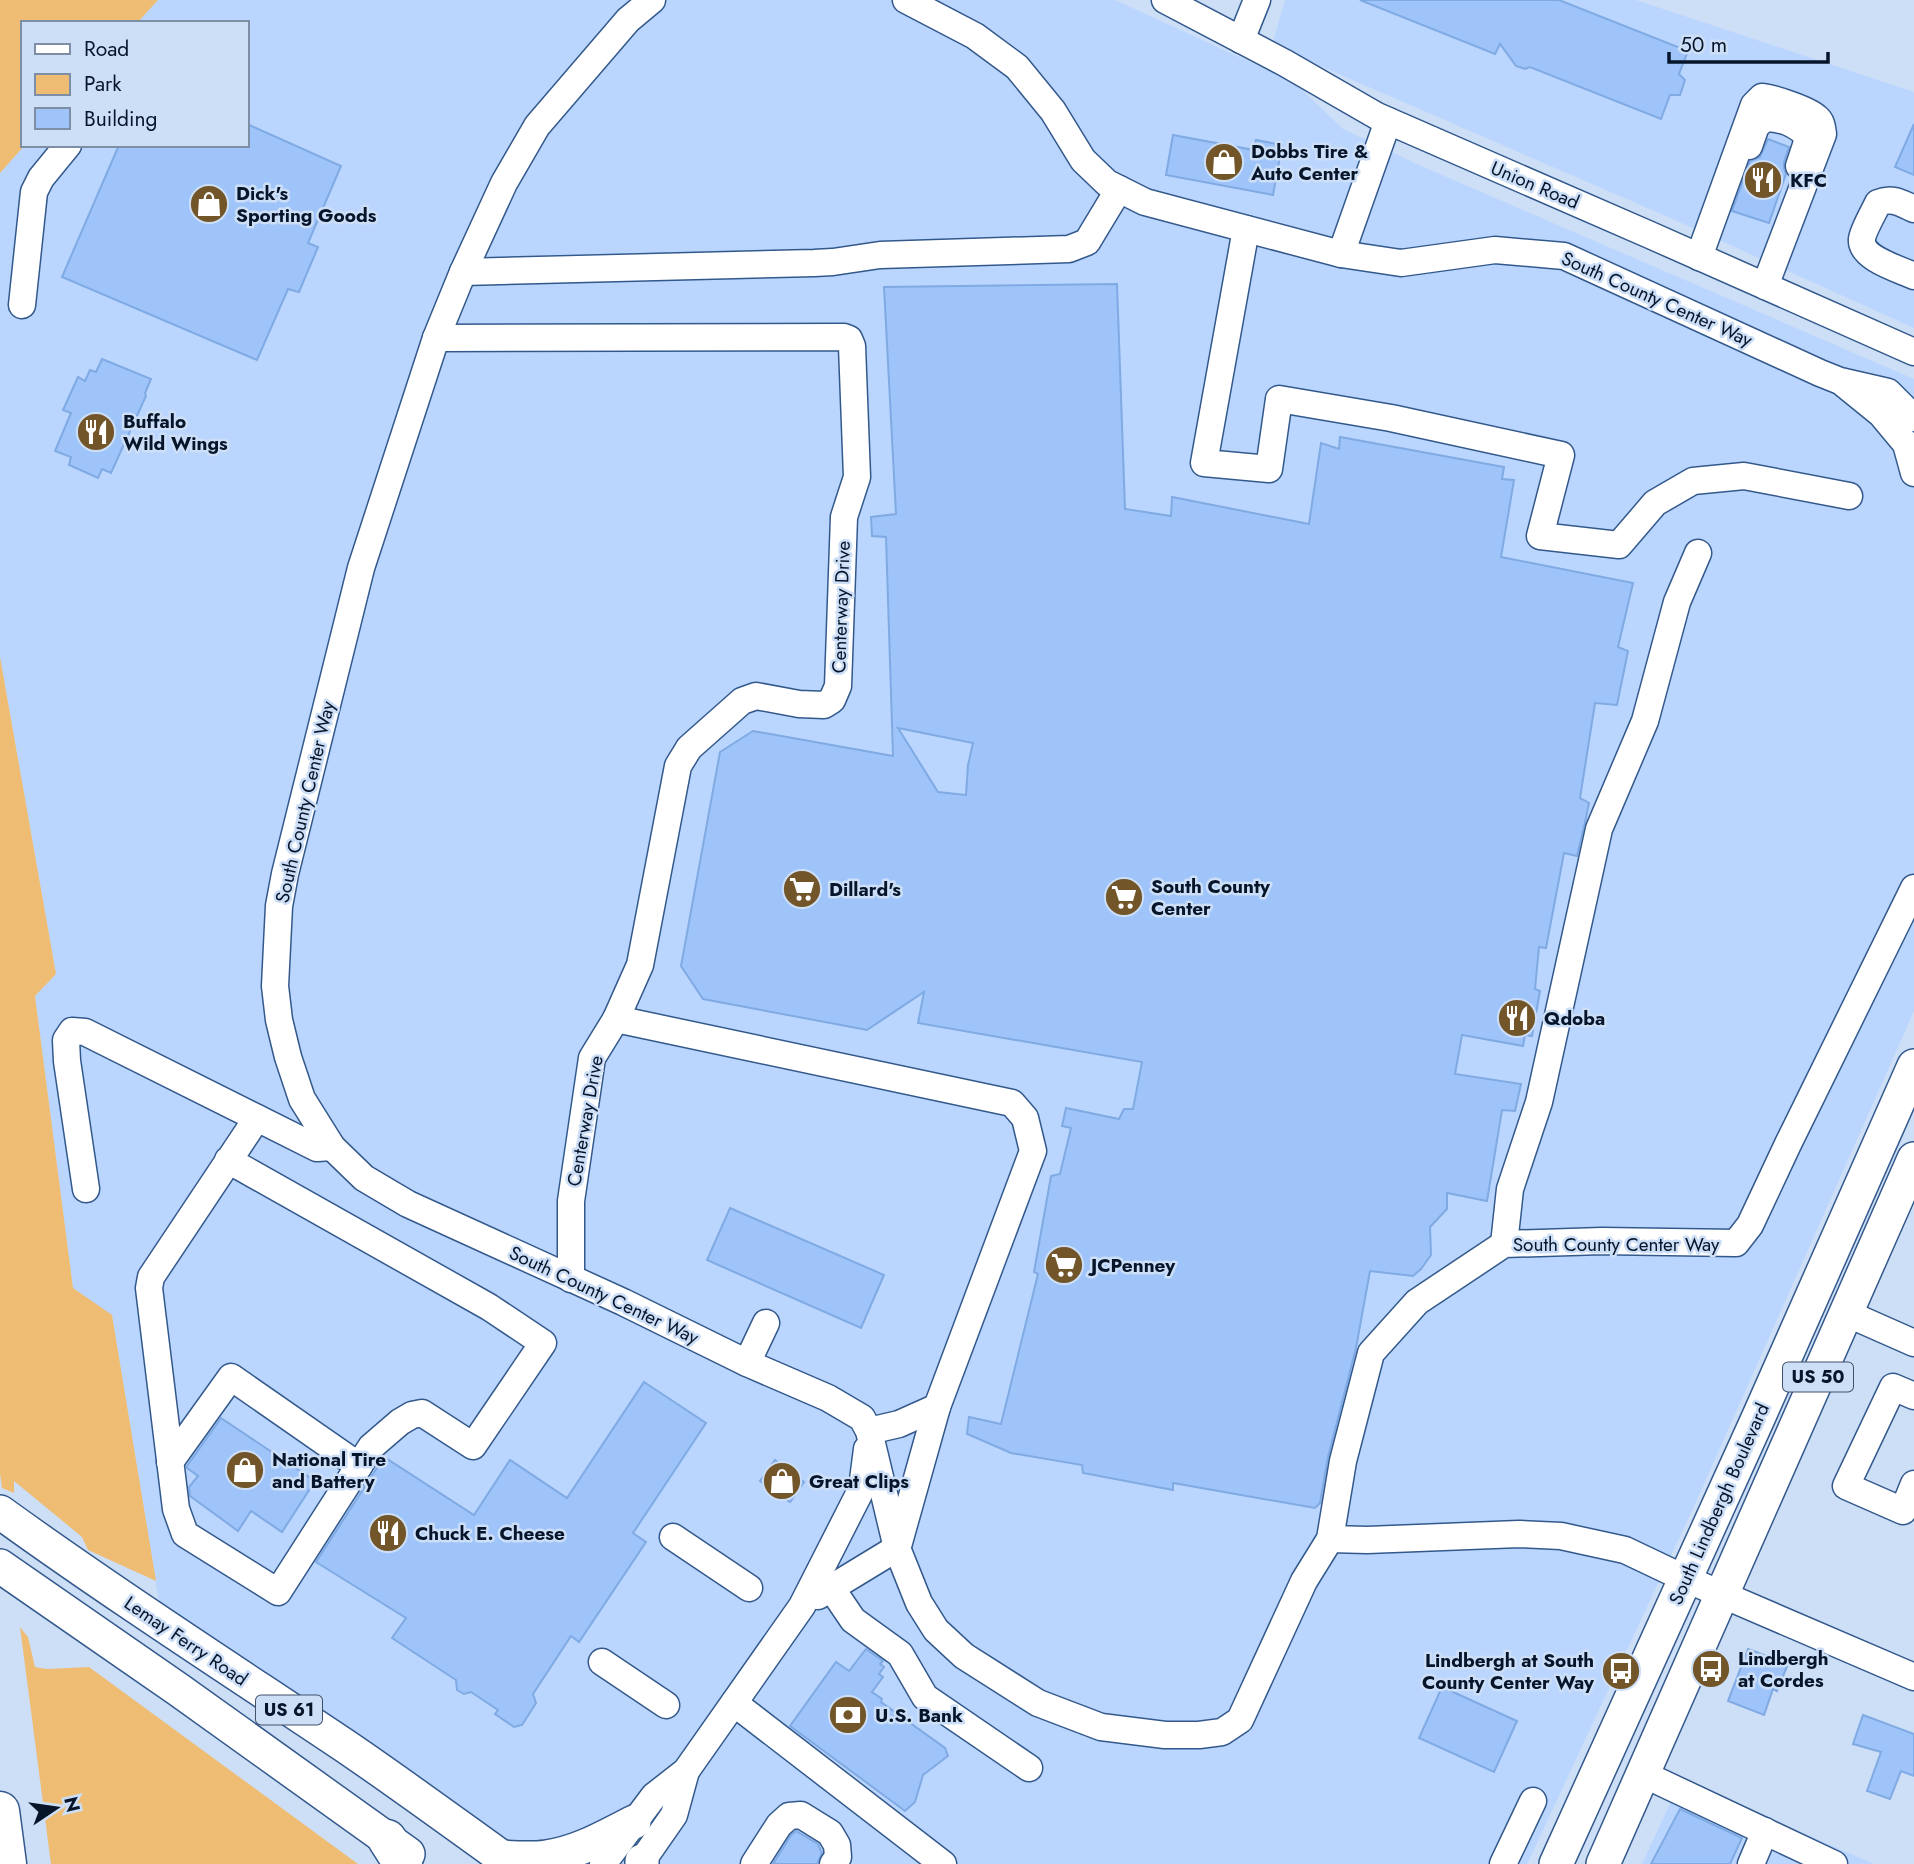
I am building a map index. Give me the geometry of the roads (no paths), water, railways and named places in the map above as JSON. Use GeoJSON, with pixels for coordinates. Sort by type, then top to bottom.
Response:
{"type":"FeatureCollection","features":[{"type":"Feature","properties":{"kind":"highway"},"geometry":{"type":"LineString","coordinates":[[0,1811],[7,1864]]}},
{"type":"Feature","properties":{"kind":"main road","name":"South Lindbergh Boulevard"},"geometry":{"type":"LineString","coordinates":[[1556,1864],[1914,1066]]}},
{"type":"Feature","properties":{"kind":"main road","name":"South Lindbergh Boulevard"},"geometry":{"type":"LineString","coordinates":[[1602,1864],[1914,1159]]}},
{"type":"Feature","properties":{"kind":"main road","name":"Lemay Ferry Road"},"geometry":{"type":"LineString","coordinates":[[0,1512],[75,1566],[353,1751],[506,1861]]}},
{"type":"Feature","properties":{"kind":"main road","name":"US 61"},"geometry":{"type":"LineString","coordinates":[[0,1566],[179,1690],[395,1852],[421,1864]]}},
{"type":"Feature","properties":{"kind":"main road"},"geometry":{"type":"LineString","coordinates":[[506,1861],[569,1853],[634,1822]]}},
{"type":"Feature","properties":{"kind":"street","name":"South County Center Way"},"geometry":{"type":"LineString","coordinates":[[652,0],[628,20],[537,126],[504,183],[436,338],[361,568],[285,874],[279,906],[275,986],[279,1020],[302,1099],[332,1147],[364,1178],[408,1204],[623,1302],[747,1363],[828,1398],[862,1418],[869,1431],[897,1548],[919,1603],[936,1630],[964,1656],[1038,1703],[1101,1727],[1165,1735],[1199,1735],[1222,1732],[1240,1720],[1304,1581],[1329,1539],[1343,1461],[1371,1353],[1418,1302],[1504,1244],[1602,1241],[1736,1243],[1750,1226],[1914,888]]}},
{"type":"Feature","properties":{"kind":"street","name":"South County Center Way"},"geometry":{"type":"LineString","coordinates":[[906,0],[975,36],[1017,67],[1052,111],[1083,160],[1107,183],[1145,202],[1341,254],[1401,263],[1495,250],[1564,256],[1840,381],[1888,392],[1914,418]]}},
{"type":"Feature","properties":{"kind":"street","name":"Union Road"},"geometry":{"type":"LineString","coordinates":[[1166,0],[1388,121],[1765,286],[1912,346]]}},
{"type":"Feature","properties":{"kind":"street"},"geometry":{"type":"LineString","coordinates":[[1241,40],[1258,0]]}},
{"type":"Feature","properties":{"kind":"street"},"geometry":{"type":"LineString","coordinates":[[1699,257],[1754,105],[1762,97],[1772,98],[1816,116],[1822,124],[1823,134],[1765,286]]}},
{"type":"Feature","properties":{"kind":"street"},"geometry":{"type":"LineString","coordinates":[[1341,254],[1388,121]]}},
{"type":"Feature","properties":{"kind":"street"},"geometry":{"type":"LineString","coordinates":[[22,305],[34,192],[41,178],[66,147]]}},
{"type":"Feature","properties":{"kind":"street"},"geometry":{"type":"LineString","coordinates":[[463,272],[833,262],[880,255],[1069,249],[1087,242],[1119,190]]}},
{"type":"Feature","properties":{"kind":"street"},"geometry":{"type":"LineString","coordinates":[[1914,209],[1895,200],[1878,203],[1862,238],[1864,249],[1870,256],[1914,276]]}},
{"type":"Feature","properties":{"kind":"street"},"geometry":{"type":"LineString","coordinates":[[1246,229],[1203,463],[1269,469],[1279,399],[1391,418],[1561,455],[1540,536],[1619,545],[1655,503],[1693,481],[1744,476],[1849,496]]}},
{"type":"Feature","properties":{"kind":"street","name":"Centerway Drive"},"geometry":{"type":"LineString","coordinates":[[436,338],[844,337],[849,339],[852,346],[858,477],[844,517],[838,686],[832,700],[824,705],[799,705],[755,696],[742,701],[689,748],[678,766],[640,965],[616,1019],[592,1058],[571,1201],[571,1279]]}},
{"type":"Feature","properties":{"kind":"street","name":"South County Center Way"},"geometry":{"type":"LineString","coordinates":[[1840,381],[1881,414],[1898,434],[1906,444],[1914,473]]}},
{"type":"Feature","properties":{"kind":"street"},"geometry":{"type":"LineString","coordinates":[[1504,1244],[1510,1189],[1539,1101],[1598,830],[1645,721],[1677,602],[1698,553]]}},
{"type":"Feature","properties":{"kind":"street"},"geometry":{"type":"LineString","coordinates":[[616,1019],[1012,1103],[1025,1118],[1033,1151],[937,1406],[897,1548],[802,1606]]}},
{"type":"Feature","properties":{"kind":"street"},"geometry":{"type":"LineString","coordinates":[[86,1189],[67,1061],[66,1040],[72,1031],[85,1032],[317,1148],[332,1147]]}},
{"type":"Feature","properties":{"kind":"street"},"geometry":{"type":"LineString","coordinates":[[228,1160],[489,1307],[543,1343],[473,1446],[422,1413],[400,1422],[371,1447],[278,1592],[185,1534],[176,1509],[149,1288],[150,1277],[228,1160],[257,1118]]}},
{"type":"Feature","properties":{"kind":"street"},"geometry":{"type":"LineString","coordinates":[[1846,1313],[1914,1343]]}},
{"type":"Feature","properties":{"kind":"street"},"geometry":{"type":"LineString","coordinates":[[747,1363],[766,1323]]}},
{"type":"Feature","properties":{"kind":"street"},"geometry":{"type":"LineString","coordinates":[[170,1462],[231,1377],[359,1466]]}},
{"type":"Feature","properties":{"kind":"street"},"geometry":{"type":"LineString","coordinates":[[1914,1396],[1894,1387],[1846,1486],[1903,1511],[1914,1484]]}},
{"type":"Feature","properties":{"kind":"street"},"geometry":{"type":"LineString","coordinates":[[603,1864],[654,1796],[686,1771],[802,1606],[862,1488],[869,1431],[900,1424],[937,1406]]}},
{"type":"Feature","properties":{"kind":"street"},"geometry":{"type":"LineString","coordinates":[[1329,1539],[1519,1534],[1562,1536],[1625,1550],[1914,1677]]}},
{"type":"Feature","properties":{"kind":"street"},"geometry":{"type":"LineString","coordinates":[[673,1537],[750,1588]]}},
{"type":"Feature","properties":{"kind":"street"},"geometry":{"type":"LineString","coordinates":[[832,1588],[853,1620],[901,1654],[925,1697],[1029,1768]]}},
{"type":"Feature","properties":{"kind":"street"},"geometry":{"type":"LineString","coordinates":[[601,1662],[666,1705]]}},
{"type":"Feature","properties":{"kind":"street"},"geometry":{"type":"LineString","coordinates":[[734,1703],[943,1864]]}},
{"type":"Feature","properties":{"kind":"street"},"geometry":{"type":"LineString","coordinates":[[641,1863],[674,1815],[686,1771]]}},
{"type":"Feature","properties":{"kind":"street"},"geometry":{"type":"LineString","coordinates":[[1643,1774],[1765,1831],[1818,1861]]}},
{"type":"Feature","properties":{"kind":"street"},"geometry":{"type":"LineString","coordinates":[[1503,1864],[1533,1801]]}},
{"type":"Feature","properties":{"kind":"street"},"geometry":{"type":"LineString","coordinates":[[754,1864],[779,1825],[789,1816],[801,1815],[846,1846],[850,1854],[850,1864]]}},
{"type":"Feature","properties":{"kind":"street"},"geometry":{"type":"LineString","coordinates":[[1751,1864],[1765,1831]]}},
{"type":"Feature","properties":{"kind":"street"},"geometry":{"type":"LineString","coordinates":[[830,1833],[837,1845],[838,1857],[833,1864]]}},
{"type":"Feature","properties":{"kind":"place","name":"Dobbs Tire & Auto Center"},"geometry":{"type":"Point","coordinates":[1224,162]}},
{"type":"Feature","properties":{"kind":"place","name":"KFC"},"geometry":{"type":"Point","coordinates":[1763,180]}},
{"type":"Feature","properties":{"kind":"place","name":"Dick's Sporting Goods"},"geometry":{"type":"Point","coordinates":[209,204]}},
{"type":"Feature","properties":{"kind":"place","name":"Buffalo Wild Wings"},"geometry":{"type":"Point","coordinates":[96,432]}},
{"type":"Feature","properties":{"kind":"place","name":"Dillard's"},"geometry":{"type":"Point","coordinates":[802,889]}},
{"type":"Feature","properties":{"kind":"place","name":"South County Center"},"geometry":{"type":"Point","coordinates":[1124,897]}},
{"type":"Feature","properties":{"kind":"place","name":"Qdoba"},"geometry":{"type":"Point","coordinates":[1517,1018]}},
{"type":"Feature","properties":{"kind":"place","name":"JCPenney"},"geometry":{"type":"Point","coordinates":[1064,1265]}},
{"type":"Feature","properties":{"kind":"place","name":"National Tire and Battery"},"geometry":{"type":"Point","coordinates":[245,1470]}},
{"type":"Feature","properties":{"kind":"place","name":"Great Clips"},"geometry":{"type":"Point","coordinates":[782,1481]}},
{"type":"Feature","properties":{"kind":"place","name":"Chuck E. Cheese"},"geometry":{"type":"Point","coordinates":[388,1533]}},
{"type":"Feature","properties":{"kind":"place","name":"Lindbergh at Cordes"},"geometry":{"type":"Point","coordinates":[1711,1669]}},
{"type":"Feature","properties":{"kind":"place","name":"Lindbergh at South County Center Way"},"geometry":{"type":"Point","coordinates":[1621,1671]}},
{"type":"Feature","properties":{"kind":"place","name":"U.S. Bank"},"geometry":{"type":"Point","coordinates":[848,1715]}}]}
